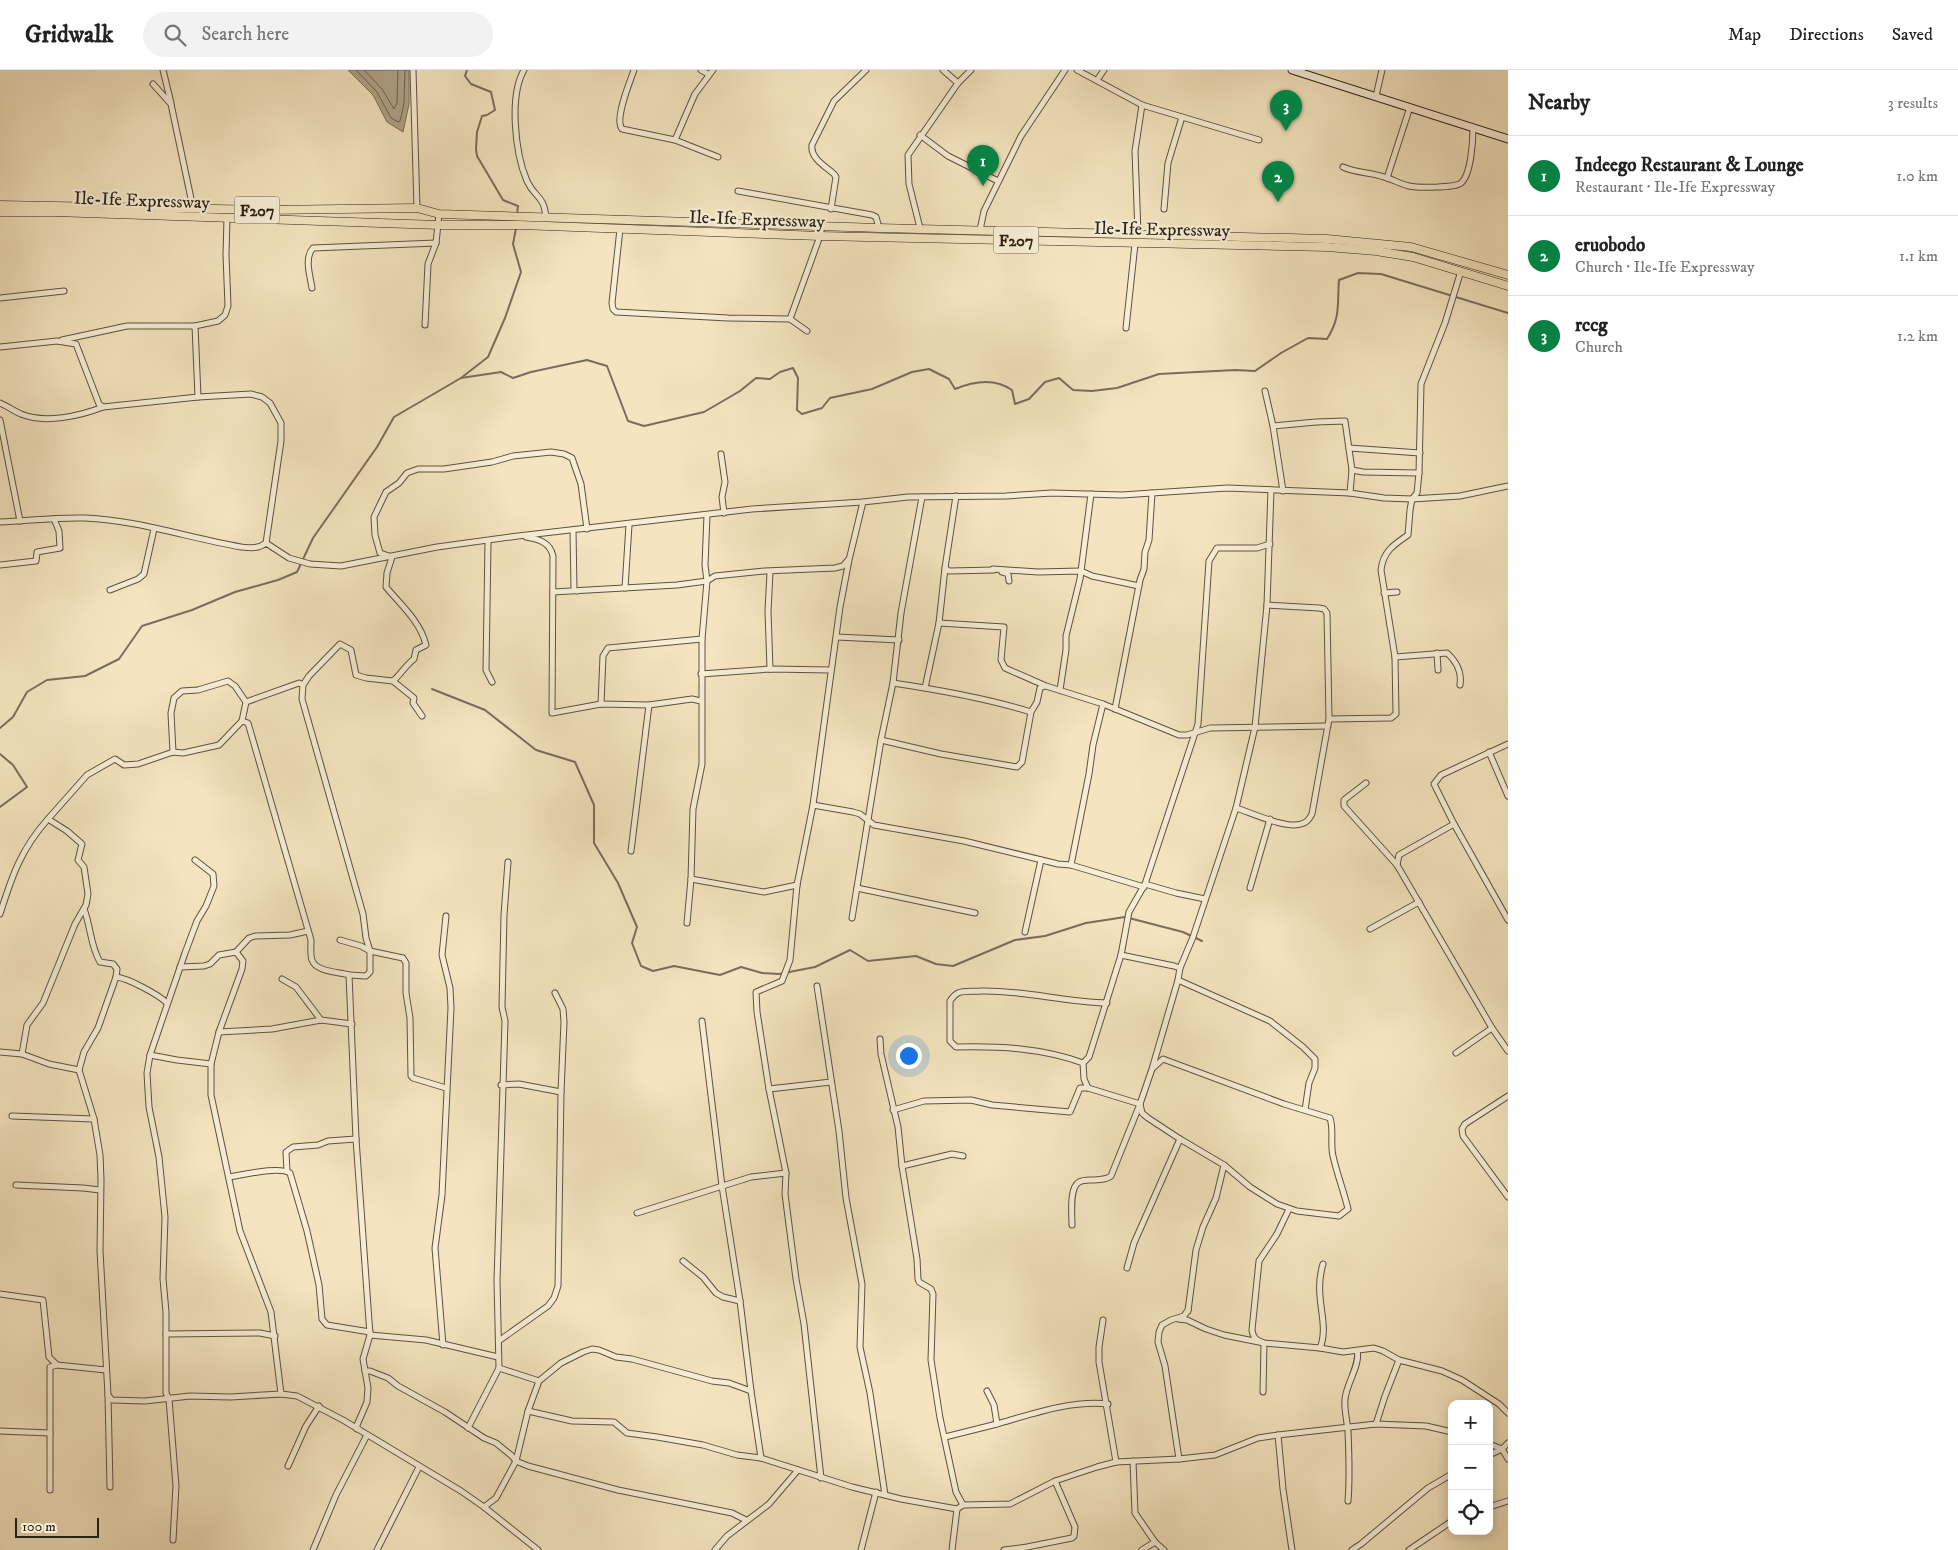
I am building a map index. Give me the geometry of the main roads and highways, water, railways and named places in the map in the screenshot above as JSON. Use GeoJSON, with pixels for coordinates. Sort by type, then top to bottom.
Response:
{"type":"FeatureCollection","features":[{"type":"Feature","properties":{"kind":"main road"},"geometry":{"type":"LineString","coordinates":[[1292,70],[1508,139]]}},
{"type":"Feature","properties":{"kind":"main road","name":"Ile-Ife Expressway"},"geometry":{"type":"LineString","coordinates":[[0,205],[265,210],[417,208],[439,214],[620,229],[820,236],[1327,247],[1376,251],[1413,257],[1508,286]]}},
{"type":"Feature","properties":{"kind":"main road"},"geometry":{"type":"LineString","coordinates":[[237,219],[238,209]]}},
{"type":"Feature","properties":{"kind":"main road"},"geometry":{"type":"LineString","coordinates":[[264,219],[265,210]]}},
{"type":"Feature","properties":{"kind":"main road","name":"Ile-Ife Expressway"},"geometry":{"type":"LineString","coordinates":[[0,212],[54,212],[439,225],[546,218],[1032,232],[1326,238],[1411,247],[1508,275]]}},
{"type":"Feature","properties":{"kind":"main road"},"geometry":{"type":"LineString","coordinates":[[459,215],[459,224]]}},
{"type":"Feature","properties":{"kind":"main road"},"geometry":{"type":"LineString","coordinates":[[1032,232],[1033,241]]}},
{"type":"Feature","properties":{"kind":"water"},"geometry":{"type":"Polygon","coordinates":[[[348,70],[409,70],[409,104],[403,132],[387,122],[373,95],[348,70]]]}},
{"type":"Feature","properties":{"kind":"waterway"},"geometry":{"type":"LineString","coordinates":[[467,70],[465,76],[471,84],[491,92],[495,110],[482,116],[477,132],[477,156],[503,200],[518,206],[517,214]]}},
{"type":"Feature","properties":{"kind":"waterway"},"geometry":{"type":"LineString","coordinates":[[0,728],[13,717],[27,692],[47,680],[85,676],[119,659],[142,626],[192,610],[235,592],[278,580],[297,572],[313,538],[377,447],[394,417],[461,378],[488,357],[505,318],[521,272],[513,244],[516,228]]}},
{"type":"Feature","properties":{"kind":"waterway"},"geometry":{"type":"LineString","coordinates":[[461,378],[501,372],[513,378],[531,372],[587,360],[607,366],[628,421],[644,426],[704,412],[740,391],[756,378],[770,379],[780,372],[793,368],[798,378],[797,410],[802,414],[822,408],[830,398],[872,389],[912,372],[929,369],[949,379],[955,389],[984,382],[1005,386],[1012,390],[1015,404],[1029,399],[1045,382],[1059,378],[1073,390],[1092,391],[1117,388],[1159,374],[1235,370],[1255,371],[1281,353],[1308,338],[1327,339],[1336,317],[1339,280],[1358,273],[1381,274],[1508,313]]}},
{"type":"Feature","properties":{"kind":"waterway"},"geometry":{"type":"LineString","coordinates":[[432,689],[485,710],[536,750],[575,762],[594,805],[594,843],[618,883],[637,927],[632,943],[641,966],[653,971],[674,966],[720,975],[741,967],[762,973],[779,974],[815,967],[850,950],[868,961],[916,956],[936,964],[953,966],[1015,940],[1045,936],[1086,923],[1125,917],[1183,932],[1202,941]]}},
{"type":"Feature","properties":{"kind":"waterway"},"geometry":{"type":"LineString","coordinates":[[0,754],[13,765],[27,787],[0,807]]}},
{"type":"Feature","properties":{"kind":"place","name":"rccg"},"geometry":{"type":"Point","coordinates":[1286,131]}},
{"type":"Feature","properties":{"kind":"place","name":"Indeego Restaurant & Lounge"},"geometry":{"type":"Point","coordinates":[983,186]}},
{"type":"Feature","properties":{"kind":"place","name":"eruobodo"},"geometry":{"type":"Point","coordinates":[1278,202]}}]}
